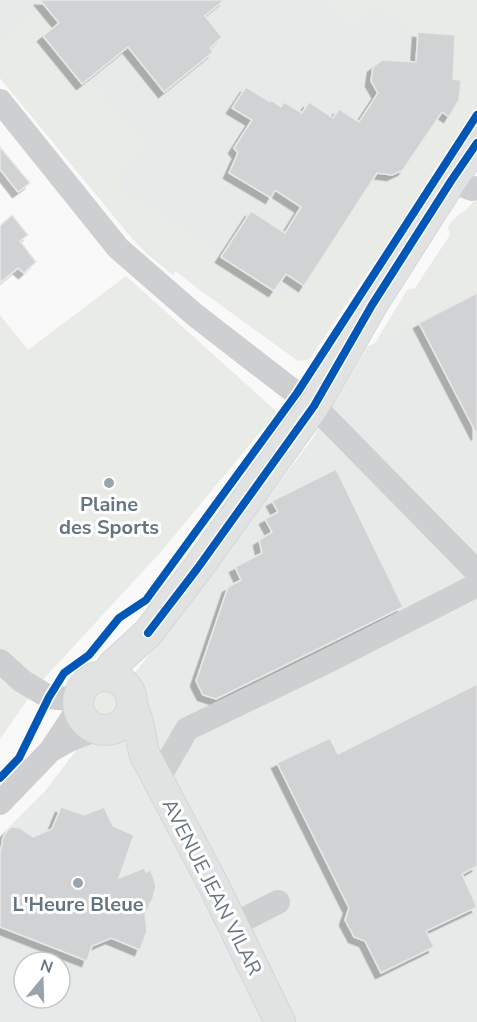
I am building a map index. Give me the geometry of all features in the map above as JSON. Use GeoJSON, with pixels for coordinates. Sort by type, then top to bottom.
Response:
{"type":"FeatureCollection","features":[{"type":"Feature","properties":{"kind":"main road"},"geometry":{"type":"LineString","coordinates":[[107,675],[112,666],[148,633],[198,569],[314,406],[372,305],[464,184],[477,143]]}},
{"type":"Feature","properties":{"kind":"main road"},"geometry":{"type":"LineString","coordinates":[[89,717],[112,729],[126,722],[148,633]]}},
{"type":"Feature","properties":{"kind":"main road"},"geometry":{"type":"LineString","coordinates":[[132,702],[129,689],[123,682],[107,675],[92,679],[85,684],[89,717],[144,753]]}},
{"type":"Feature","properties":{"kind":"main road","name":"AVENUE JEAN VILAR"},"geometry":{"type":"LineString","coordinates":[[132,702],[144,753],[214,886],[279,1022]]}},
{"type":"Feature","properties":{"kind":"street"},"geometry":{"type":"LineString","coordinates":[[0,100],[118,248],[195,315],[314,406],[477,572]]}},
{"type":"Feature","properties":{"kind":"street"},"geometry":{"type":"LineString","coordinates":[[157,781],[187,729],[324,663],[477,585]]}},
{"type":"Feature","properties":{"kind":"street"},"geometry":{"type":"LineString","coordinates":[[0,661],[22,681],[89,717],[69,740],[51,750],[0,803]]}},
{"type":"Feature","properties":{"kind":"street"},"geometry":{"type":"LineString","coordinates":[[233,926],[278,902]]}},
{"type":"Feature","properties":{"kind":"shaded area"},"geometry":{"type":"Polygon","coordinates":[[[0,0],[477,0],[477,110],[377,265],[334,240],[300,291],[285,297],[197,241],[173,275],[147,254],[130,236],[0,78],[0,0]]]}},
{"type":"Feature","properties":{"kind":"shaded area"},"geometry":{"type":"Polygon","coordinates":[[[334,0],[346,6],[350,0],[477,0],[477,108],[310,359],[298,361],[197,288],[134,238],[0,78],[0,41],[42,5],[58,24],[44,37],[82,84],[88,79],[145,145],[124,164],[121,176],[123,192],[285,297],[299,291],[304,286],[379,170],[390,175],[406,168],[442,112],[449,117],[459,100],[461,80],[453,79],[455,35],[418,32],[375,2],[358,26],[329,7],[334,0]]]}},
{"type":"Feature","properties":{"kind":"shaded area"},"geometry":{"type":"Polygon","coordinates":[[[474,201],[477,201],[477,290],[375,343],[407,290],[415,288],[450,235],[448,227],[451,222],[474,201]]]}},
{"type":"Feature","properties":{"kind":"shaded area","name":"Plaine des Sports"},"geometry":{"type":"Polygon","coordinates":[[[126,276],[277,412],[159,554],[37,686],[0,739],[0,315],[28,350],[126,276]]]}},
{"type":"Feature","properties":{"kind":"shaded area"},"geometry":{"type":"Polygon","coordinates":[[[477,290],[477,1022],[0,1022],[0,836],[46,790],[313,438],[367,347],[477,290]]]}},
{"type":"Feature","properties":{"kind":"shaded area"},"geometry":{"type":"Polygon","coordinates":[[[104,689],[114,693],[118,703],[114,713],[104,717],[94,713],[90,703],[94,693],[104,689]]]}},
{"type":"Feature","properties":{"kind":"building"},"geometry":{"type":"Polygon","coordinates":[[[40,0],[224,0],[205,16],[222,37],[210,48],[213,52],[164,92],[128,47],[82,84],[43,36],[59,23],[40,0]]]}},
{"type":"Feature","properties":{"kind":"building"},"geometry":{"type":"Polygon","coordinates":[[[418,32],[455,35],[453,79],[461,80],[459,100],[449,117],[442,112],[403,170],[392,175],[377,173],[304,286],[286,274],[274,291],[221,257],[251,211],[285,233],[301,207],[275,190],[271,198],[229,173],[238,153],[234,148],[252,120],[232,108],[246,87],[281,107],[284,102],[302,113],[309,102],[333,118],[339,109],[359,122],[378,93],[371,81],[373,67],[382,60],[416,62],[418,32]]]}},
{"type":"Feature","properties":{"kind":"building"},"geometry":{"type":"Polygon","coordinates":[[[0,147],[30,183],[18,192],[0,169],[0,147]]]}},
{"type":"Feature","properties":{"kind":"building"},"geometry":{"type":"Polygon","coordinates":[[[12,215],[28,235],[20,241],[36,262],[24,273],[18,268],[0,283],[0,226],[12,215]]]}},
{"type":"Feature","properties":{"kind":"building"},"geometry":{"type":"Polygon","coordinates":[[[477,293],[477,435],[419,323],[477,293]]]}},
{"type":"Feature","properties":{"kind":"building"},"geometry":{"type":"Polygon","coordinates":[[[336,469],[403,607],[216,699],[203,695],[196,681],[228,587],[241,580],[235,567],[262,553],[259,540],[272,532],[265,519],[278,512],[272,501],[336,469]]]}},
{"type":"Feature","properties":{"kind":"building"},"geometry":{"type":"Polygon","coordinates":[[[477,684],[477,866],[462,874],[477,907],[426,931],[434,947],[381,973],[365,941],[354,937],[345,920],[349,908],[277,763],[330,738],[338,754],[477,684]]]}},
{"type":"Feature","properties":{"kind":"building","name":"L'Heure Bleue"},"geometry":{"type":"Polygon","coordinates":[[[61,807],[84,815],[104,807],[113,826],[134,835],[119,878],[144,868],[146,872],[151,870],[156,886],[145,914],[147,931],[140,950],[111,938],[92,946],[87,961],[72,955],[72,950],[59,950],[0,927],[0,855],[3,837],[12,827],[20,828],[33,837],[52,829],[61,807]]]}},
{"type":"Feature","properties":{"kind":"cycle path"},"geometry":{"type":"LineString","coordinates":[[0,778],[19,758],[49,697],[64,673],[89,655],[119,618],[146,600],[297,393],[477,115]]}},
{"type":"Feature","properties":{"kind":"cycle path"},"geometry":{"type":"LineString","coordinates":[[148,633],[314,406],[372,305],[477,143]]}},
{"type":"Feature","properties":{"kind":"place","name":"Plaine des Sports"},"geometry":{"type":"Point","coordinates":[109,483]}},
{"type":"Feature","properties":{"kind":"place","name":"L'Heure Bleue"},"geometry":{"type":"Point","coordinates":[78,883]}}]}
